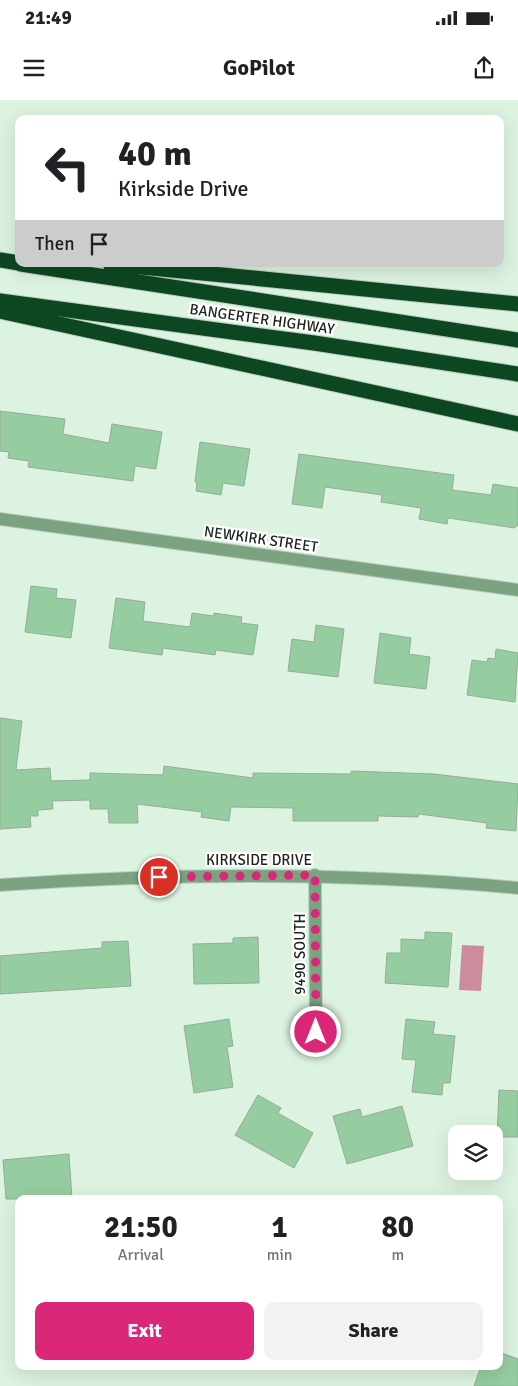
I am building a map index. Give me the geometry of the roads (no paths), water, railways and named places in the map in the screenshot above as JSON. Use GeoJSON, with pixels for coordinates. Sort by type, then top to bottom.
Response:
{"type":"FeatureCollection","features":[{"type":"Feature","properties":{"kind":"highway"},"geometry":{"type":"LineString","coordinates":[[0,255],[15,256]]}},
{"type":"Feature","properties":{"kind":"highway","name":"BANGERTER HIGHWAY"},"geometry":{"type":"LineString","coordinates":[[0,260],[15,263]]}},
{"type":"Feature","properties":{"kind":"highway","name":"BANGERTER HIGHWAY"},"geometry":{"type":"LineString","coordinates":[[40,267],[518,340]]}},
{"type":"Feature","properties":{"kind":"highway"},"geometry":{"type":"LineString","coordinates":[[141,267],[518,304]]}},
{"type":"Feature","properties":{"kind":"highway","name":"BANGERTER HIGHWAY"},"geometry":{"type":"LineString","coordinates":[[0,301],[314,343],[518,374]]}},
{"type":"Feature","properties":{"kind":"highway"},"geometry":{"type":"LineString","coordinates":[[0,311],[518,424]]}},
{"type":"Feature","properties":{"kind":"street","name":"NEWKIRK STREET"},"geometry":{"type":"LineString","coordinates":[[0,519],[518,590]]}},
{"type":"Feature","properties":{"kind":"street","name":"KIRKSIDE DRIVE"},"geometry":{"type":"LineString","coordinates":[[0,885],[81,880],[315,875],[518,888]]}},
{"type":"Feature","properties":{"kind":"street","name":"9490 SOUTH"},"geometry":{"type":"LineString","coordinates":[[315,875],[316,1032]]}}]}
